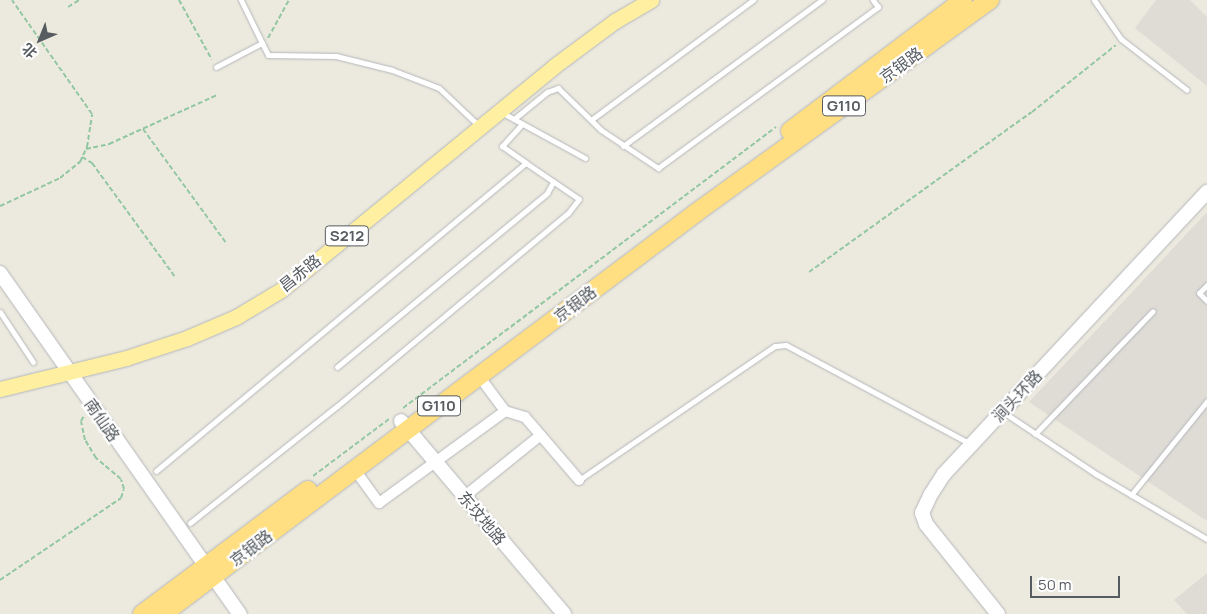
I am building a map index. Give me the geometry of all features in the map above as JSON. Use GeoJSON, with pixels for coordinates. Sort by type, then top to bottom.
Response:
{"type":"FeatureCollection","features":[{"type":"Feature","properties":{"kind":"highway","name":"京银路"},"geometry":{"type":"LineString","coordinates":[[163,614],[209,572],[402,418],[963,0]]}},
{"type":"Feature","properties":{"kind":"highway","name":"京银路"},"geometry":{"type":"LineString","coordinates":[[689,205],[990,0]]}},
{"type":"Feature","properties":{"kind":"highway","name":"京银路"},"geometry":{"type":"LineString","coordinates":[[142,614],[209,572],[355,470],[402,418],[479,376],[660,227]]}},
{"type":"Feature","properties":{"kind":"main road","name":"昌赤路"},"geometry":{"type":"LineString","coordinates":[[0,389],[68,372],[186,338],[236,318],[281,290],[498,110],[615,21],[651,0]]}},
{"type":"Feature","properties":{"kind":"street","name":"涧头环路"},"geometry":{"type":"LineString","coordinates":[[998,614],[926,524],[922,513],[944,474],[1207,192]]}},
{"type":"Feature","properties":{"kind":"street","name":"南仙路"},"geometry":{"type":"LineString","coordinates":[[0,273],[240,614]]}},
{"type":"Feature","properties":{"kind":"street"},"geometry":{"type":"LineString","coordinates":[[479,376],[505,412],[525,417],[578,480]]}},
{"type":"Feature","properties":{"kind":"street"},"geometry":{"type":"LineString","coordinates":[[355,470],[379,503],[505,412]]}},
{"type":"Feature","properties":{"kind":"street","name":"东坟地路"},"geometry":{"type":"LineString","coordinates":[[402,418],[464,496],[564,614]]}},
{"type":"Feature","properties":{"kind":"street"},"geometry":{"type":"LineString","coordinates":[[464,496],[541,435]]}},
{"type":"Feature","properties":{"kind":"lane"},"geometry":{"type":"LineString","coordinates":[[241,0],[268,55],[336,56],[392,70],[439,88],[479,126]]}},
{"type":"Feature","properties":{"kind":"lane"},"geometry":{"type":"LineString","coordinates":[[591,120],[753,0]]}},
{"type":"Feature","properties":{"kind":"lane"},"geometry":{"type":"LineString","coordinates":[[623,146],[822,0]]}},
{"type":"Feature","properties":{"kind":"lane"},"geometry":{"type":"LineString","coordinates":[[514,119],[547,92],[558,88],[591,120],[623,146],[658,168],[878,7],[873,0]]}},
{"type":"Feature","properties":{"kind":"lane"},"geometry":{"type":"LineString","coordinates":[[1094,0],[1121,40],[1188,90]]}},
{"type":"Feature","properties":{"kind":"lane"},"geometry":{"type":"LineString","coordinates":[[216,67],[262,43]]}},
{"type":"Feature","properties":{"kind":"lane"},"geometry":{"type":"LineString","coordinates":[[498,110],[585,158]]}},
{"type":"Feature","properties":{"kind":"lane"},"geometry":{"type":"LineString","coordinates":[[190,523],[337,406],[568,213],[579,199],[502,146],[522,124]]}},
{"type":"Feature","properties":{"kind":"lane"},"geometry":{"type":"LineString","coordinates":[[156,471],[526,163]]}},
{"type":"Feature","properties":{"kind":"lane"},"geometry":{"type":"LineString","coordinates":[[337,368],[547,193],[553,182]]}},
{"type":"Feature","properties":{"kind":"lane"},"geometry":{"type":"LineString","coordinates":[[1207,285],[1199,293],[1207,301]]}},
{"type":"Feature","properties":{"kind":"lane"},"geometry":{"type":"LineString","coordinates":[[1036,434],[1153,311]]}},
{"type":"Feature","properties":{"kind":"lane"},"geometry":{"type":"LineString","coordinates":[[0,312],[33,362]]}},
{"type":"Feature","properties":{"kind":"lane"},"geometry":{"type":"LineString","coordinates":[[578,480],[775,346],[786,344],[972,444]]}},
{"type":"Feature","properties":{"kind":"lane"},"geometry":{"type":"LineString","coordinates":[[1131,495],[1207,401]]}},
{"type":"Feature","properties":{"kind":"lane"},"geometry":{"type":"LineString","coordinates":[[1002,412],[1131,495],[1207,539]]}},
{"type":"Feature","properties":{"kind":"path"},"geometry":{"type":"LineString","coordinates":[[0,206],[60,178],[82,157],[86,149],[92,114],[12,0]]}},
{"type":"Feature","properties":{"kind":"path"},"geometry":{"type":"LineString","coordinates":[[68,7],[79,0]]}},
{"type":"Feature","properties":{"kind":"path"},"geometry":{"type":"LineString","coordinates":[[179,0],[216,67]]}},
{"type":"Feature","properties":{"kind":"path"},"geometry":{"type":"LineString","coordinates":[[262,43],[272,34],[289,0]]}},
{"type":"Feature","properties":{"kind":"path"},"geometry":{"type":"LineString","coordinates":[[809,272],[1032,112],[1121,40]]}},
{"type":"Feature","properties":{"kind":"path"},"geometry":{"type":"LineString","coordinates":[[86,149],[109,144],[217,95]]}},
{"type":"Feature","properties":{"kind":"path"},"geometry":{"type":"LineString","coordinates":[[143,129],[227,244]]}},
{"type":"Feature","properties":{"kind":"path"},"geometry":{"type":"LineString","coordinates":[[82,157],[92,163],[176,278]]}},
{"type":"Feature","properties":{"kind":"path"},"geometry":{"type":"LineString","coordinates":[[308,480],[402,418],[689,205]]}},
{"type":"Feature","properties":{"kind":"path"},"geometry":{"type":"LineString","coordinates":[[0,580],[121,498],[124,489],[121,479],[96,458],[85,440],[81,421],[94,409]]}},
{"type":"Feature","properties":{"kind":"shaded area"},"geometry":{"type":"Polygon","coordinates":[[[1156,0],[1190,0],[1207,17],[1207,86],[1135,28],[1156,0]]]}},
{"type":"Feature","properties":{"kind":"shaded area"},"geometry":{"type":"Polygon","coordinates":[[[1207,212],[1207,521],[1029,402],[1207,212]]]}},
{"type":"Feature","properties":{"kind":"shaded area"},"geometry":{"type":"Polygon","coordinates":[[[1207,573],[1207,614],[1187,614],[1174,600],[1207,573]]]}}]}
